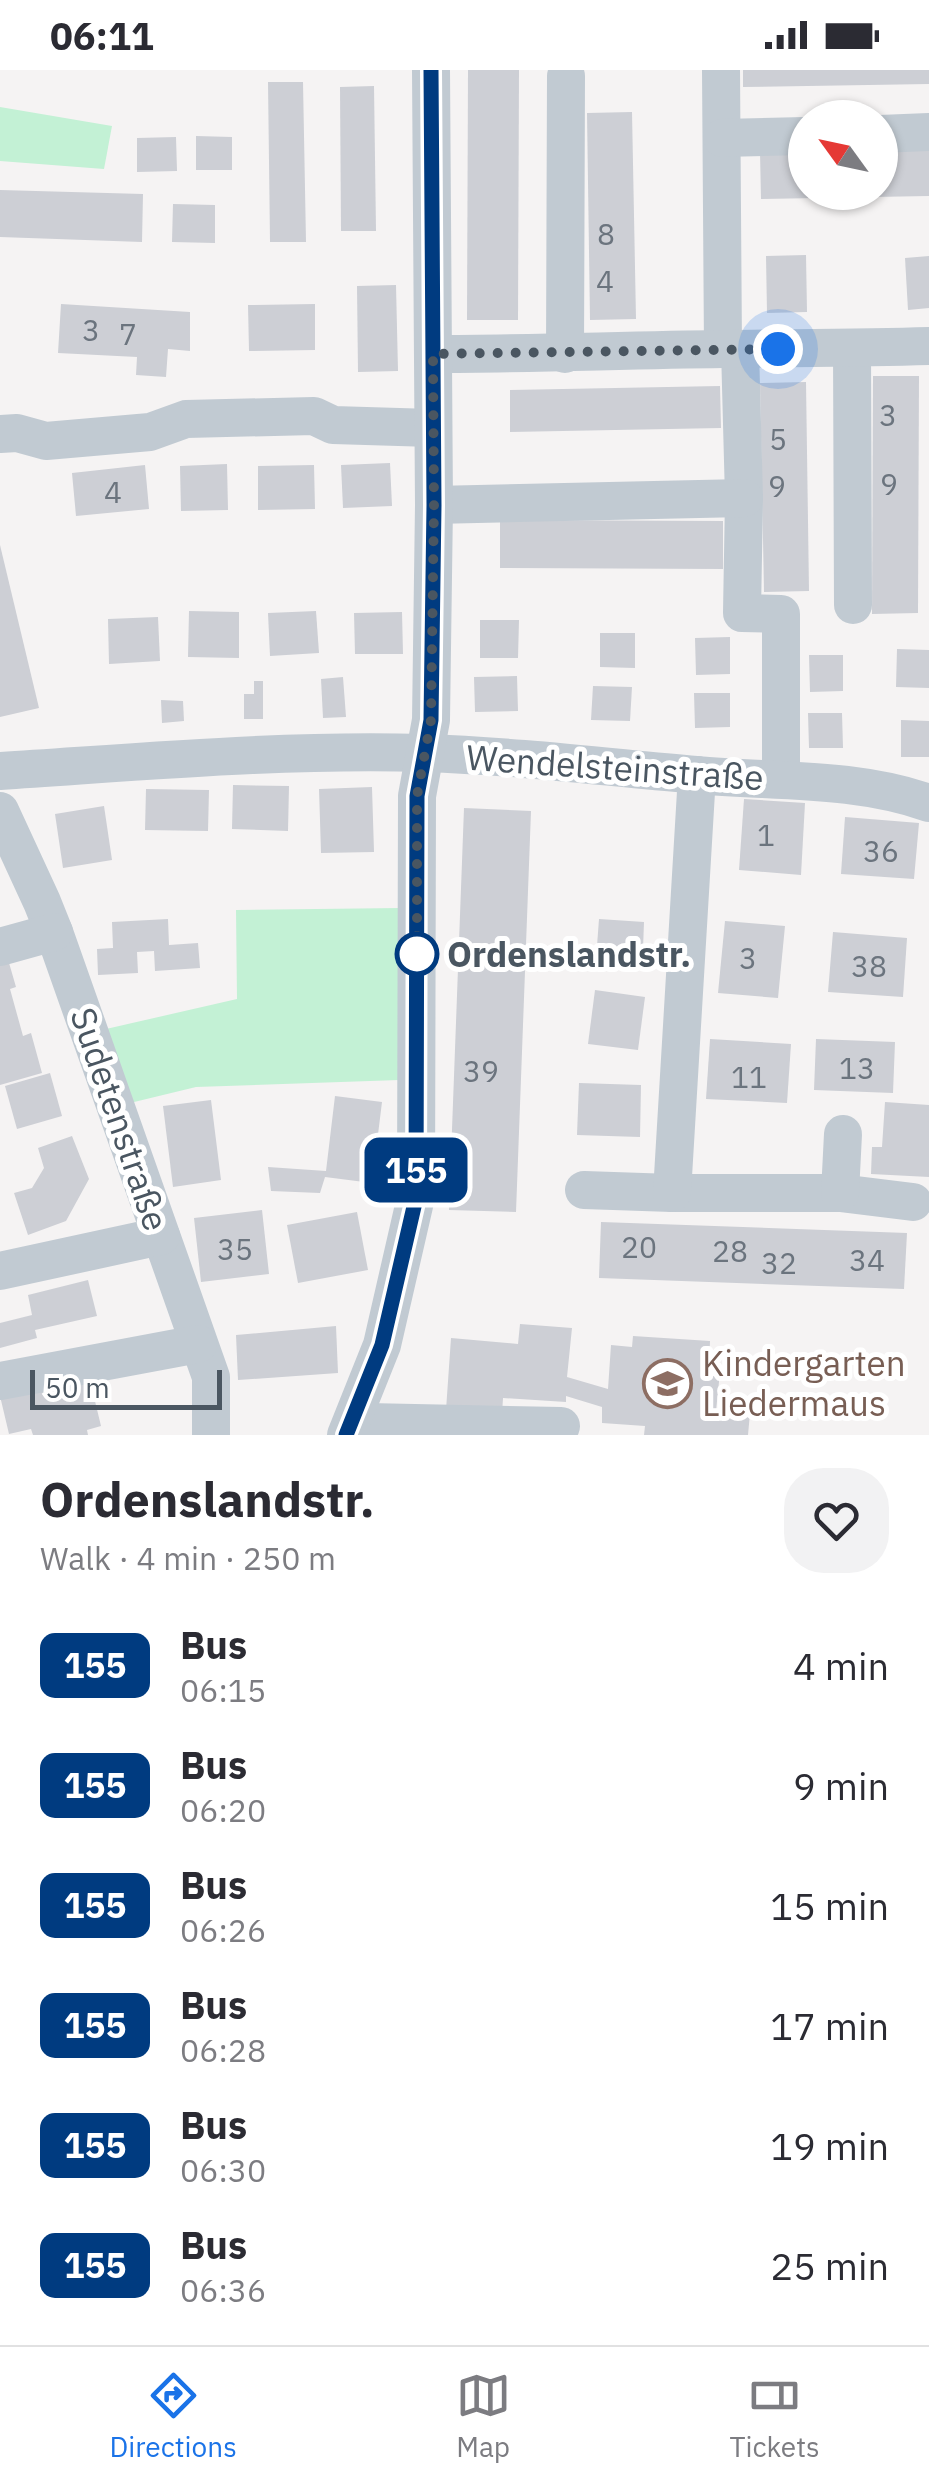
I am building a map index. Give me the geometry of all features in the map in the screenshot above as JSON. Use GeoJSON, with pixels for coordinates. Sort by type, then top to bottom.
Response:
{"type":"FeatureCollection","features":[{"type":"Feature","properties":{"kind":"street"},"geometry":{"type":"LineString","coordinates":[[350,1425],[382,1345],[416,1198],[417,796],[431,720],[434,505],[431,70]]}},
{"type":"Feature","properties":{"kind":"street"},"geometry":{"type":"LineString","coordinates":[[721,70],[732,349],[744,498],[742,613],[781,614],[781,779]]}},
{"type":"Feature","properties":{"kind":"street"},"geometry":{"type":"LineString","coordinates":[[564,354],[566,76]]}},
{"type":"Feature","properties":{"kind":"street"},"geometry":{"type":"LineString","coordinates":[[898,133],[929,132]]}},
{"type":"Feature","properties":{"kind":"street"},"geometry":{"type":"LineString","coordinates":[[722,138],[788,136]]}},
{"type":"Feature","properties":{"kind":"street"},"geometry":{"type":"LineString","coordinates":[[433,354],[929,346]]}},
{"type":"Feature","properties":{"kind":"street"},"geometry":{"type":"LineString","coordinates":[[852,349],[853,605]]}},
{"type":"Feature","properties":{"kind":"street"},"geometry":{"type":"LineString","coordinates":[[0,434],[17,432],[46,441],[150,432],[186,419],[314,416],[333,426],[432,428]]}},
{"type":"Feature","properties":{"kind":"street"},"geometry":{"type":"LineString","coordinates":[[434,505],[744,498]]}},
{"type":"Feature","properties":{"kind":"street","name":"Wendelsteinstraße"},"geometry":{"type":"LineString","coordinates":[[0,772],[239,756],[425,753],[781,779],[866,788],[929,803]]}},
{"type":"Feature","properties":{"kind":"street"},"geometry":{"type":"LineString","coordinates":[[672,1193],[697,775]]}},
{"type":"Feature","properties":{"kind":"street","name":"Sudetenstraße"},"geometry":{"type":"LineString","coordinates":[[0,811],[54,932],[210,1377],[210,1435]]}},
{"type":"Feature","properties":{"kind":"street"},"geometry":{"type":"LineString","coordinates":[[0,947],[54,932]]}},
{"type":"Feature","properties":{"kind":"street"},"geometry":{"type":"LineString","coordinates":[[840,1194],[844,1134]]}},
{"type":"Feature","properties":{"kind":"street"},"geometry":{"type":"LineString","coordinates":[[584,1190],[840,1194],[913,1202]]}},
{"type":"Feature","properties":{"kind":"street"},"geometry":{"type":"LineString","coordinates":[[0,1271],[161,1236]]}},
{"type":"Feature","properties":{"kind":"street"},"geometry":{"type":"LineString","coordinates":[[0,1381],[198,1344]]}},
{"type":"Feature","properties":{"kind":"street"},"geometry":{"type":"LineString","coordinates":[[350,1425],[368,1422],[561,1426]]}},
{"type":"Feature","properties":{"kind":"green space"},"geometry":{"type":"Polygon","coordinates":[[[0,107],[112,126],[104,169],[0,161],[0,107]]]}},
{"type":"Feature","properties":{"kind":"green space"},"geometry":{"type":"Polygon","coordinates":[[[400,908],[399,1080],[196,1087],[130,1103],[106,1029],[237,999],[236,910],[400,908]]]}},
{"type":"Feature","properties":{"kind":"building"},"geometry":{"type":"Polygon","coordinates":[[[468,70],[519,70],[518,320],[467,320],[468,70]]]}},
{"type":"Feature","properties":{"kind":"building"},"geometry":{"type":"Polygon","coordinates":[[[743,70],[929,70],[929,84],[743,87],[743,70]]]}},
{"type":"Feature","properties":{"kind":"building"},"geometry":{"type":"Polygon","coordinates":[[[268,82],[303,82],[306,242],[270,242],[268,82]]]}},
{"type":"Feature","properties":{"kind":"building"},"geometry":{"type":"Polygon","coordinates":[[[374,86],[376,231],[341,231],[340,87],[374,86]]]}},
{"type":"Feature","properties":{"kind":"building"},"geometry":{"type":"Polygon","coordinates":[[[632,112],[636,319],[590,320],[587,113],[632,112]]]}},
{"type":"Feature","properties":{"kind":"building"},"geometry":{"type":"Polygon","coordinates":[[[196,136],[232,137],[232,170],[196,170],[196,136]]]}},
{"type":"Feature","properties":{"kind":"building"},"geometry":{"type":"Polygon","coordinates":[[[176,137],[177,171],[137,172],[137,138],[176,137]]]}},
{"type":"Feature","properties":{"kind":"building"},"geometry":{"type":"Polygon","coordinates":[[[929,149],[929,196],[898,197],[898,150],[929,149]]]}},
{"type":"Feature","properties":{"kind":"building"},"geometry":{"type":"Polygon","coordinates":[[[788,151],[788,199],[761,199],[760,152],[788,151]]]}},
{"type":"Feature","properties":{"kind":"building"},"geometry":{"type":"Polygon","coordinates":[[[0,190],[143,194],[142,242],[0,237],[0,190]]]}},
{"type":"Feature","properties":{"kind":"building"},"geometry":{"type":"Polygon","coordinates":[[[173,204],[215,205],[215,243],[172,242],[173,204]]]}},
{"type":"Feature","properties":{"kind":"building"},"geometry":{"type":"Polygon","coordinates":[[[806,255],[807,312],[767,313],[766,256],[806,255]]]}},
{"type":"Feature","properties":{"kind":"building"},"geometry":{"type":"Polygon","coordinates":[[[929,256],[929,308],[908,310],[905,258],[929,256]]]}},
{"type":"Feature","properties":{"kind":"building"},"geometry":{"type":"Polygon","coordinates":[[[396,285],[398,371],[358,372],[357,286],[396,285]]]}},
{"type":"Feature","properties":{"kind":"building"},"geometry":{"type":"Polygon","coordinates":[[[61,304],[190,312],[190,351],[168,349],[166,377],[136,375],[137,357],[58,353],[61,304]]]}},
{"type":"Feature","properties":{"kind":"building"},"geometry":{"type":"Polygon","coordinates":[[[315,304],[315,350],[249,351],[248,305],[315,304]]]}},
{"type":"Feature","properties":{"kind":"building"},"geometry":{"type":"Polygon","coordinates":[[[873,376],[919,376],[918,613],[872,614],[873,376]]]}},
{"type":"Feature","properties":{"kind":"building"},"geometry":{"type":"Polygon","coordinates":[[[806,382],[809,591],[764,592],[760,383],[806,382]]]}},
{"type":"Feature","properties":{"kind":"building"},"geometry":{"type":"Polygon","coordinates":[[[720,386],[721,428],[510,432],[510,390],[720,386]]]}},
{"type":"Feature","properties":{"kind":"building"},"geometry":{"type":"Polygon","coordinates":[[[390,463],[392,506],[343,508],[341,465],[390,463]]]}},
{"type":"Feature","properties":{"kind":"building"},"geometry":{"type":"Polygon","coordinates":[[[227,464],[228,510],[181,511],[180,466],[227,464]]]}},
{"type":"Feature","properties":{"kind":"building"},"geometry":{"type":"Polygon","coordinates":[[[145,465],[149,509],[76,516],[72,473],[145,465]]]}},
{"type":"Feature","properties":{"kind":"building"},"geometry":{"type":"Polygon","coordinates":[[[314,465],[315,509],[258,510],[258,466],[314,465]]]}},
{"type":"Feature","properties":{"kind":"building"},"geometry":{"type":"Polygon","coordinates":[[[500,520],[723,521],[723,569],[500,568],[500,520]]]}},
{"type":"Feature","properties":{"kind":"building"},"geometry":{"type":"Polygon","coordinates":[[[0,545],[39,708],[0,717],[0,545]]]}},
{"type":"Feature","properties":{"kind":"building"},"geometry":{"type":"Polygon","coordinates":[[[189,611],[239,612],[239,658],[188,657],[189,611]]]}},
{"type":"Feature","properties":{"kind":"building"},"geometry":{"type":"Polygon","coordinates":[[[316,611],[319,653],[270,656],[268,613],[316,611]]]}},
{"type":"Feature","properties":{"kind":"building"},"geometry":{"type":"Polygon","coordinates":[[[402,612],[403,654],[355,654],[354,613],[402,612]]]}},
{"type":"Feature","properties":{"kind":"building"},"geometry":{"type":"Polygon","coordinates":[[[158,617],[160,661],[109,664],[108,619],[158,617]]]}},
{"type":"Feature","properties":{"kind":"building"},"geometry":{"type":"Polygon","coordinates":[[[480,620],[519,620],[518,658],[480,658],[480,620]]]}},
{"type":"Feature","properties":{"kind":"building"},"geometry":{"type":"Polygon","coordinates":[[[600,633],[635,633],[635,668],[600,667],[600,633]]]}},
{"type":"Feature","properties":{"kind":"building"},"geometry":{"type":"Polygon","coordinates":[[[730,637],[730,674],[696,675],[695,638],[730,637]]]}},
{"type":"Feature","properties":{"kind":"building"},"geometry":{"type":"Polygon","coordinates":[[[897,649],[929,650],[929,688],[896,687],[897,649]]]}},
{"type":"Feature","properties":{"kind":"building"},"geometry":{"type":"Polygon","coordinates":[[[809,655],[843,655],[843,691],[810,692],[809,655]]]}},
{"type":"Feature","properties":{"kind":"building"},"geometry":{"type":"Polygon","coordinates":[[[517,676],[518,711],[475,712],[474,677],[517,676]]]}},
{"type":"Feature","properties":{"kind":"building"},"geometry":{"type":"Polygon","coordinates":[[[343,677],[346,717],[323,718],[321,679],[343,677]]]}},
{"type":"Feature","properties":{"kind":"building"},"geometry":{"type":"Polygon","coordinates":[[[254,681],[263,681],[263,719],[244,719],[244,694],[254,694],[254,681]]]}},
{"type":"Feature","properties":{"kind":"building"},"geometry":{"type":"Polygon","coordinates":[[[593,686],[632,687],[630,721],[591,720],[593,686]]]}},
{"type":"Feature","properties":{"kind":"building"},"geometry":{"type":"Polygon","coordinates":[[[694,693],[730,693],[730,727],[695,728],[694,693]]]}},
{"type":"Feature","properties":{"kind":"building"},"geometry":{"type":"Polygon","coordinates":[[[161,700],[183,701],[184,721],[162,723],[161,700]]]}},
{"type":"Feature","properties":{"kind":"building"},"geometry":{"type":"Polygon","coordinates":[[[808,713],[842,713],[843,748],[809,748],[808,713]]]}},
{"type":"Feature","properties":{"kind":"building"},"geometry":{"type":"Polygon","coordinates":[[[901,720],[929,721],[929,757],[901,757],[901,720]]]}},
{"type":"Feature","properties":{"kind":"building"},"geometry":{"type":"Polygon","coordinates":[[[233,785],[289,786],[288,831],[232,829],[233,785]]]}},
{"type":"Feature","properties":{"kind":"building"},"geometry":{"type":"Polygon","coordinates":[[[372,787],[374,852],[321,853],[319,789],[372,787]]]}},
{"type":"Feature","properties":{"kind":"building"},"geometry":{"type":"Polygon","coordinates":[[[146,789],[209,790],[208,831],[145,830],[146,789]]]}},
{"type":"Feature","properties":{"kind":"building"},"geometry":{"type":"Polygon","coordinates":[[[744,799],[805,803],[801,875],[739,870],[744,799]]]}},
{"type":"Feature","properties":{"kind":"building"},"geometry":{"type":"Polygon","coordinates":[[[104,806],[112,860],[63,868],[55,814],[104,806]]]}},
{"type":"Feature","properties":{"kind":"building"},"geometry":{"type":"Polygon","coordinates":[[[464,808],[531,811],[516,1212],[449,1210],[464,808]]]}},
{"type":"Feature","properties":{"kind":"building"},"geometry":{"type":"Polygon","coordinates":[[[845,817],[919,823],[914,879],[841,874],[845,817]]]}},
{"type":"Feature","properties":{"kind":"building"},"geometry":{"type":"Polygon","coordinates":[[[168,919],[169,945],[198,943],[200,968],[155,971],[154,951],[137,952],[138,973],[98,975],[97,949],[113,948],[112,922],[168,919]]]}},
{"type":"Feature","properties":{"kind":"building"},"geometry":{"type":"Polygon","coordinates":[[[599,919],[644,922],[643,949],[597,946],[599,919]]]}},
{"type":"Feature","properties":{"kind":"building"},"geometry":{"type":"Polygon","coordinates":[[[725,921],[785,926],[778,998],[718,993],[725,921]]]}},
{"type":"Feature","properties":{"kind":"building"},"geometry":{"type":"Polygon","coordinates":[[[833,932],[907,938],[903,997],[828,992],[833,932]]]}},
{"type":"Feature","properties":{"kind":"building"},"geometry":{"type":"Polygon","coordinates":[[[5,949],[16,987],[10,989],[23,1036],[31,1033],[42,1073],[0,1085],[0,950],[5,949]]]}},
{"type":"Feature","properties":{"kind":"building"},"geometry":{"type":"Polygon","coordinates":[[[595,990],[645,997],[638,1050],[588,1044],[595,990]]]}},
{"type":"Feature","properties":{"kind":"building"},"geometry":{"type":"Polygon","coordinates":[[[710,1039],[791,1044],[787,1103],[706,1099],[710,1039]]]}},
{"type":"Feature","properties":{"kind":"building"},"geometry":{"type":"Polygon","coordinates":[[[816,1039],[895,1042],[893,1093],[814,1090],[816,1039]]]}},
{"type":"Feature","properties":{"kind":"building"},"geometry":{"type":"Polygon","coordinates":[[[50,1073],[62,1116],[17,1129],[5,1086],[50,1073]]]}},
{"type":"Feature","properties":{"kind":"building"},"geometry":{"type":"Polygon","coordinates":[[[579,1083],[641,1085],[640,1137],[577,1135],[579,1083]]]}},
{"type":"Feature","properties":{"kind":"building"},"geometry":{"type":"Polygon","coordinates":[[[335,1096],[382,1102],[372,1183],[325,1177],[320,1193],[271,1191],[268,1167],[326,1171],[335,1096]]]}},
{"type":"Feature","properties":{"kind":"building"},"geometry":{"type":"Polygon","coordinates":[[[211,1100],[221,1180],[173,1187],[163,1106],[211,1100]]]}},
{"type":"Feature","properties":{"kind":"building"},"geometry":{"type":"Polygon","coordinates":[[[885,1102],[929,1105],[929,1177],[871,1174],[872,1147],[882,1147],[885,1102]]]}},
{"type":"Feature","properties":{"kind":"building"},"geometry":{"type":"Polygon","coordinates":[[[72,1136],[89,1179],[66,1221],[28,1235],[14,1193],[32,1188],[44,1168],[38,1148],[72,1136]]]}},
{"type":"Feature","properties":{"kind":"building"},"geometry":{"type":"Polygon","coordinates":[[[262,1210],[269,1274],[201,1282],[194,1218],[262,1210]]]}},
{"type":"Feature","properties":{"kind":"building"},"geometry":{"type":"Polygon","coordinates":[[[357,1212],[368,1270],[298,1283],[287,1225],[357,1212]]]}},
{"type":"Feature","properties":{"kind":"building"},"geometry":{"type":"Polygon","coordinates":[[[601,1222],[907,1233],[904,1289],[599,1278],[601,1222]]]}},
{"type":"Feature","properties":{"kind":"building"},"geometry":{"type":"Polygon","coordinates":[[[88,1280],[97,1316],[35,1330],[37,1338],[0,1348],[0,1323],[32,1315],[28,1295],[88,1280]]]}},
{"type":"Feature","properties":{"kind":"building"},"geometry":{"type":"Polygon","coordinates":[[[520,1324],[572,1328],[567,1377],[608,1389],[611,1345],[632,1347],[633,1336],[710,1341],[709,1371],[720,1372],[716,1411],[750,1413],[748,1435],[644,1435],[645,1426],[602,1423],[602,1407],[566,1396],[566,1402],[503,1398],[502,1414],[446,1410],[451,1338],[518,1344],[520,1324]]]}},
{"type":"Feature","properties":{"kind":"building"},"geometry":{"type":"Polygon","coordinates":[[[336,1326],[338,1373],[238,1380],[236,1335],[336,1326]]]}},
{"type":"Feature","properties":{"kind":"building"},"geometry":{"type":"Polygon","coordinates":[[[87,1368],[101,1426],[87,1430],[88,1435],[33,1435],[31,1429],[9,1434],[0,1396],[87,1368]]]}},
{"type":"Feature","properties":{"kind":"bus line","name":"155"},"geometry":{"type":"LineString","coordinates":[[346,1435],[382,1345],[416,1198],[417,796],[431,720],[434,505],[431,70]]}},
{"type":"Feature","properties":{"kind":"place","name":"Ordenslandstr."},"geometry":{"type":"Point","coordinates":[417,954]}},
{"type":"Feature","properties":{"kind":"place","name":"Kindergarten Liedermaus"},"geometry":{"type":"Point","coordinates":[667,1383]}},
{"type":"Feature","properties":{"kind":"route"},"geometry":{"type":"LineString","coordinates":[[417,954],[417,796],[431,720],[433,354],[778,349]]}}]}
